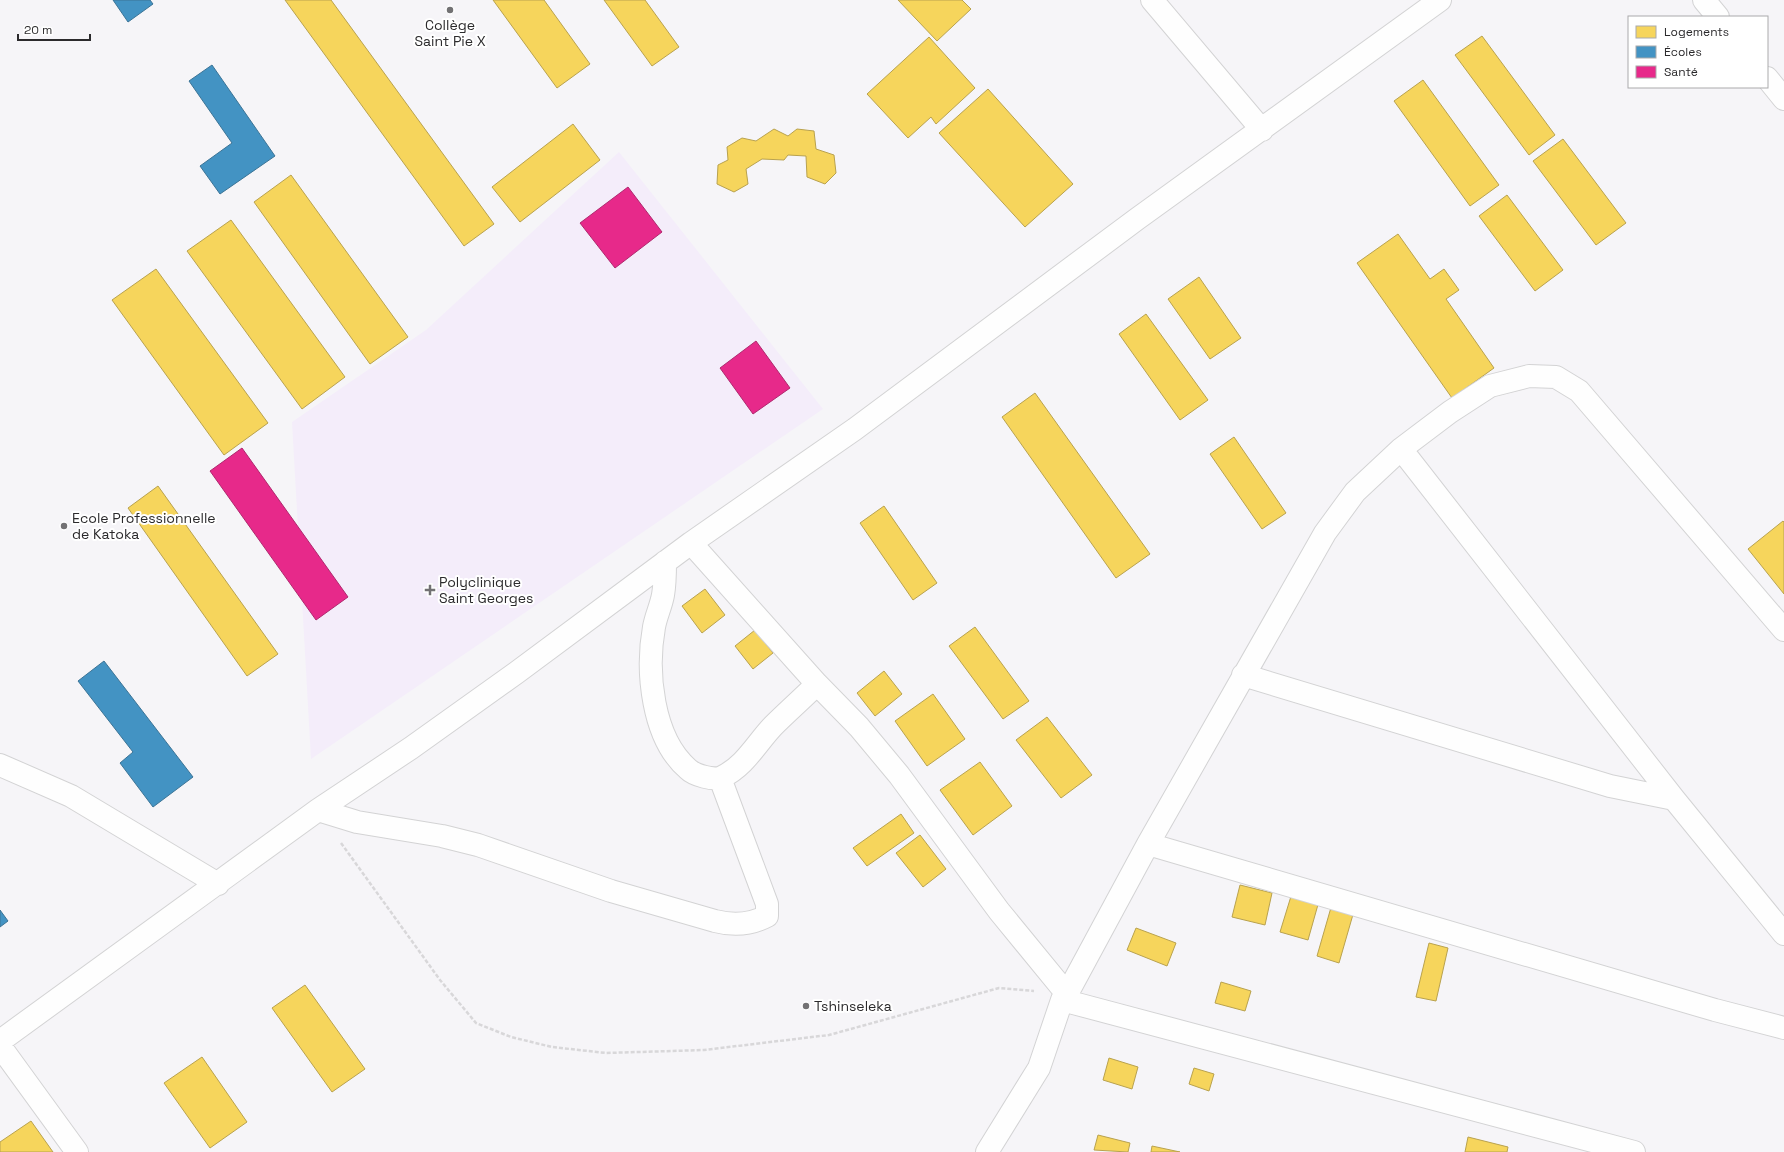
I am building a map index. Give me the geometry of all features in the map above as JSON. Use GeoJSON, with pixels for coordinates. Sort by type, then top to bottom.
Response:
{"type":"FeatureCollection","features":[{"type":"Feature","properties":{"kind":"main road"},"geometry":{"type":"LineString","coordinates":[[1152,0],[1262,130]]}},
{"type":"Feature","properties":{"kind":"main road"},"geometry":{"type":"LineString","coordinates":[[0,1041],[318,810],[411,748],[516,673],[691,543],[855,429],[1137,219],[1440,0]]}},
{"type":"Feature","properties":{"kind":"main road"},"geometry":{"type":"LineString","coordinates":[[1704,0],[1717,16]]}},
{"type":"Feature","properties":{"kind":"main road"},"geometry":{"type":"LineString","coordinates":[[1768,79],[1784,99]]}},
{"type":"Feature","properties":{"kind":"main road"},"geometry":{"type":"LineString","coordinates":[[986,1152],[1039,1068],[1064,997],[1243,675],[1325,533],[1355,492],[1401,449],[1450,412],[1490,386],[1529,376],[1556,377],[1579,391],[1784,630]]}},
{"type":"Feature","properties":{"kind":"main road"},"geometry":{"type":"LineString","coordinates":[[1401,449],[1674,799],[1784,934]]}},
{"type":"Feature","properties":{"kind":"main road"},"geometry":{"type":"LineString","coordinates":[[691,543],[817,684],[859,727],[899,775],[1064,997],[1634,1152]]}},
{"type":"Feature","properties":{"kind":"main road"},"geometry":{"type":"LineString","coordinates":[[665,562],[663,594],[654,626],[650,660],[652,692],[660,723],[678,760],[694,775],[720,778],[739,767],[772,727],[817,684]]}},
{"type":"Feature","properties":{"kind":"main road"},"geometry":{"type":"LineString","coordinates":[[1243,675],[1610,786],[1674,799]]}},
{"type":"Feature","properties":{"kind":"main road"},"geometry":{"type":"LineString","coordinates":[[0,765],[71,796],[218,884]]}},
{"type":"Feature","properties":{"kind":"main road"},"geometry":{"type":"LineString","coordinates":[[318,810],[357,822],[442,836],[478,845],[611,891],[716,922],[731,925],[754,923],[767,916],[768,904],[720,778]]}},
{"type":"Feature","properties":{"kind":"main road"},"geometry":{"type":"LineString","coordinates":[[1148,844],[1714,1010],[1784,1028]]}},
{"type":"Feature","properties":{"kind":"main road"},"geometry":{"type":"LineString","coordinates":[[0,1046],[77,1152]]}},
{"type":"Feature","properties":{"kind":"path"},"geometry":{"type":"LineString","coordinates":[[340,841],[440,980],[476,1023],[511,1037],[552,1047],[606,1053],[704,1050],[829,1034],[999,988],[1064,997]]}},
{"type":"Feature","properties":{"kind":"shaded area","name":"Polyclinique Saint Georges"},"geometry":{"type":"Polygon","coordinates":[[[619,152],[823,409],[311,759],[292,422],[426,330],[619,152]]]}},
{"type":"Feature","properties":{"kind":"building: Logements"},"geometry":{"type":"Polygon","coordinates":[[[285,0],[331,0],[494,224],[464,246],[285,0]]]}},
{"type":"Feature","properties":{"kind":"building: Logements"},"geometry":{"type":"Polygon","coordinates":[[[493,0],[544,0],[590,64],[557,88],[493,0]]]}},
{"type":"Feature","properties":{"kind":"building: Logements"},"geometry":{"type":"Polygon","coordinates":[[[604,0],[645,0],[679,47],[652,66],[604,0]]]}},
{"type":"Feature","properties":{"kind":"building: Logements"},"geometry":{"type":"Polygon","coordinates":[[[898,0],[962,0],[971,9],[937,41],[898,0]]]}},
{"type":"Feature","properties":{"kind":"building: Logements"},"geometry":{"type":"Polygon","coordinates":[[[1482,36],[1555,135],[1529,155],[1455,55],[1482,36]]]}},
{"type":"Feature","properties":{"kind":"building: Logements"},"geometry":{"type":"Polygon","coordinates":[[[929,37],[975,88],[936,124],[931,117],[908,138],[867,94],[929,37]]]}},
{"type":"Feature","properties":{"kind":"building: Logements"},"geometry":{"type":"Polygon","coordinates":[[[1423,80],[1499,185],[1470,206],[1394,101],[1423,80]]]}},
{"type":"Feature","properties":{"kind":"building: Logements"},"geometry":{"type":"Polygon","coordinates":[[[988,89],[1073,184],[1025,227],[939,133],[988,89]]]}},
{"type":"Feature","properties":{"kind":"building: Logements"},"geometry":{"type":"Polygon","coordinates":[[[573,124],[600,160],[520,222],[492,187],[573,124]]]}},
{"type":"Feature","properties":{"kind":"building: Logements"},"geometry":{"type":"Polygon","coordinates":[[[774,129],[788,136],[797,129],[814,131],[816,149],[834,155],[836,173],[825,184],[807,177],[806,156],[788,155],[784,160],[762,159],[746,169],[748,184],[734,192],[717,184],[718,165],[728,160],[727,147],[742,138],[756,141],[774,129]]]}},
{"type":"Feature","properties":{"kind":"building: Logements"},"geometry":{"type":"Polygon","coordinates":[[[1563,139],[1626,223],[1596,245],[1533,161],[1563,139]]]}},
{"type":"Feature","properties":{"kind":"building: Logements"},"geometry":{"type":"Polygon","coordinates":[[[291,175],[408,337],[370,364],[254,202],[291,175]]]}},
{"type":"Feature","properties":{"kind":"building: Logements"},"geometry":{"type":"Polygon","coordinates":[[[1507,195],[1563,270],[1535,291],[1479,216],[1507,195]]]}},
{"type":"Feature","properties":{"kind":"building: Logements"},"geometry":{"type":"Polygon","coordinates":[[[231,220],[345,377],[302,409],[187,251],[231,220]]]}},
{"type":"Feature","properties":{"kind":"building: Logements"},"geometry":{"type":"Polygon","coordinates":[[[1398,234],[1430,279],[1444,269],[1459,290],[1446,299],[1494,368],[1452,398],[1357,263],[1398,234]]]}},
{"type":"Feature","properties":{"kind":"building: Logements"},"geometry":{"type":"Polygon","coordinates":[[[156,269],[268,423],[224,455],[112,300],[156,269]]]}},
{"type":"Feature","properties":{"kind":"building: Logements"},"geometry":{"type":"Polygon","coordinates":[[[1199,277],[1241,338],[1210,359],[1168,299],[1199,277]]]}},
{"type":"Feature","properties":{"kind":"building: Logements"},"geometry":{"type":"Polygon","coordinates":[[[1146,314],[1208,400],[1180,420],[1119,334],[1146,314]]]}},
{"type":"Feature","properties":{"kind":"building: Logements"},"geometry":{"type":"Polygon","coordinates":[[[1035,393],[1150,554],[1116,578],[1002,417],[1035,393]]]}},
{"type":"Feature","properties":{"kind":"building: Logements"},"geometry":{"type":"Polygon","coordinates":[[[1234,437],[1286,513],[1262,529],[1210,454],[1234,437]]]}},
{"type":"Feature","properties":{"kind":"building: Logements"},"geometry":{"type":"Polygon","coordinates":[[[158,486],[278,654],[247,676],[128,508],[158,486]]]}},
{"type":"Feature","properties":{"kind":"building: Logements"},"geometry":{"type":"Polygon","coordinates":[[[884,506],[937,583],[913,600],[860,523],[884,506]]]}},
{"type":"Feature","properties":{"kind":"building: Logements"},"geometry":{"type":"Polygon","coordinates":[[[1783,521],[1784,522],[1784,594],[1748,549],[1783,521]]]}},
{"type":"Feature","properties":{"kind":"building: Logements"},"geometry":{"type":"Polygon","coordinates":[[[705,589],[725,615],[702,633],[682,606],[705,589]]]}},
{"type":"Feature","properties":{"kind":"building: Logements"},"geometry":{"type":"Polygon","coordinates":[[[975,627],[1029,701],[1003,719],[949,646],[975,627]]]}},
{"type":"Feature","properties":{"kind":"building: Logements"},"geometry":{"type":"Polygon","coordinates":[[[755,630],[773,653],[753,669],[735,646],[755,630]]]}},
{"type":"Feature","properties":{"kind":"building: Logements"},"geometry":{"type":"Polygon","coordinates":[[[884,671],[902,694],[875,716],[857,693],[884,671]]]}},
{"type":"Feature","properties":{"kind":"building: Logements"},"geometry":{"type":"Polygon","coordinates":[[[933,694],[965,739],[927,766],[895,721],[933,694]]]}},
{"type":"Feature","properties":{"kind":"building: Logements"},"geometry":{"type":"Polygon","coordinates":[[[1047,717],[1092,775],[1061,798],[1016,740],[1047,717]]]}},
{"type":"Feature","properties":{"kind":"building: Logements"},"geometry":{"type":"Polygon","coordinates":[[[980,762],[1012,806],[973,835],[940,790],[980,762]]]}},
{"type":"Feature","properties":{"kind":"building: Logements"},"geometry":{"type":"Polygon","coordinates":[[[901,814],[914,833],[867,866],[853,848],[901,814]]]}},
{"type":"Feature","properties":{"kind":"building: Logements"},"geometry":{"type":"Polygon","coordinates":[[[920,835],[946,869],[923,887],[896,853],[920,835]]]}},
{"type":"Feature","properties":{"kind":"building: Logements"},"geometry":{"type":"Polygon","coordinates":[[[1240,885],[1272,893],[1265,925],[1232,917],[1240,885]]]}},
{"type":"Feature","properties":{"kind":"building: Logements"},"geometry":{"type":"Polygon","coordinates":[[[1292,893],[1319,901],[1308,940],[1280,932],[1292,893]]]}},
{"type":"Feature","properties":{"kind":"building: Logements"},"geometry":{"type":"Polygon","coordinates":[[[1332,904],[1354,911],[1339,963],[1317,956],[1332,904]]]}},
{"type":"Feature","properties":{"kind":"building: Logements"},"geometry":{"type":"Polygon","coordinates":[[[1136,928],[1176,943],[1167,966],[1127,950],[1136,928]]]}},
{"type":"Feature","properties":{"kind":"building: Logements"},"geometry":{"type":"Polygon","coordinates":[[[1429,943],[1448,948],[1436,1001],[1416,997],[1429,943]]]}},
{"type":"Feature","properties":{"kind":"building: Logements"},"geometry":{"type":"Polygon","coordinates":[[[1221,982],[1251,991],[1245,1011],[1215,1003],[1221,982]]]}},
{"type":"Feature","properties":{"kind":"building: Logements"},"geometry":{"type":"Polygon","coordinates":[[[305,985],[365,1069],[332,1092],[272,1008],[305,985]]]}},
{"type":"Feature","properties":{"kind":"building: Logements"},"geometry":{"type":"Polygon","coordinates":[[[202,1057],[247,1122],[210,1148],[164,1083],[202,1057]]]}},
{"type":"Feature","properties":{"kind":"building: Logements"},"geometry":{"type":"Polygon","coordinates":[[[1109,1058],[1138,1067],[1132,1089],[1103,1080],[1109,1058]]]}},
{"type":"Feature","properties":{"kind":"building: Logements"},"geometry":{"type":"Polygon","coordinates":[[[1194,1068],[1214,1074],[1209,1091],[1189,1084],[1194,1068]]]}},
{"type":"Feature","properties":{"kind":"building: Logements"},"geometry":{"type":"Polygon","coordinates":[[[31,1121],[53,1152],[0,1152],[0,1142],[31,1121]]]}},
{"type":"Feature","properties":{"kind":"building: Logements"},"geometry":{"type":"Polygon","coordinates":[[[1098,1135],[1130,1143],[1128,1152],[1094,1150],[1098,1135]]]}},
{"type":"Feature","properties":{"kind":"building: Logements"},"geometry":{"type":"Polygon","coordinates":[[[1468,1137],[1508,1147],[1507,1152],[1465,1152],[1468,1137]]]}},
{"type":"Feature","properties":{"kind":"building: Logements"},"geometry":{"type":"Polygon","coordinates":[[[1152,1146],[1180,1152],[1151,1152],[1152,1146]]]}},
{"type":"Feature","properties":{"kind":"building: Écoles"},"geometry":{"type":"Polygon","coordinates":[[[113,0],[150,0],[153,4],[128,22],[113,0]]]}},
{"type":"Feature","properties":{"kind":"building: Écoles"},"geometry":{"type":"Polygon","coordinates":[[[212,65],[275,156],[220,194],[200,166],[232,143],[189,81],[212,65]]]}},
{"type":"Feature","properties":{"kind":"building: Écoles"},"geometry":{"type":"Polygon","coordinates":[[[104,661],[193,777],[153,807],[120,763],[133,752],[78,681],[104,661]]]}},
{"type":"Feature","properties":{"kind":"building: Écoles"},"geometry":{"type":"Polygon","coordinates":[[[0,910],[8,921],[0,927],[0,910]]]}},
{"type":"Feature","properties":{"kind":"building: Santé"},"geometry":{"type":"Polygon","coordinates":[[[628,187],[662,232],[615,268],[580,223],[628,187]]]}},
{"type":"Feature","properties":{"kind":"building: Santé"},"geometry":{"type":"Polygon","coordinates":[[[756,341],[790,388],[753,414],[720,368],[756,341]]]}},
{"type":"Feature","properties":{"kind":"building: Santé"},"geometry":{"type":"Polygon","coordinates":[[[242,448],[348,597],[316,620],[210,471],[242,448]]]}},
{"type":"Feature","properties":{"kind":"place","name":"Collège Saint Pie X"},"geometry":{"type":"Point","coordinates":[450,10]}},
{"type":"Feature","properties":{"kind":"place","name":"Ecole Professionnelle de Katoka"},"geometry":{"type":"Point","coordinates":[64,526]}},
{"type":"Feature","properties":{"kind":"place","name":"Polyclinique Saint Georges"},"geometry":{"type":"Point","coordinates":[430,590]}},
{"type":"Feature","properties":{"kind":"place","name":"Tshinseleka"},"geometry":{"type":"Point","coordinates":[806,1006]}}]}
